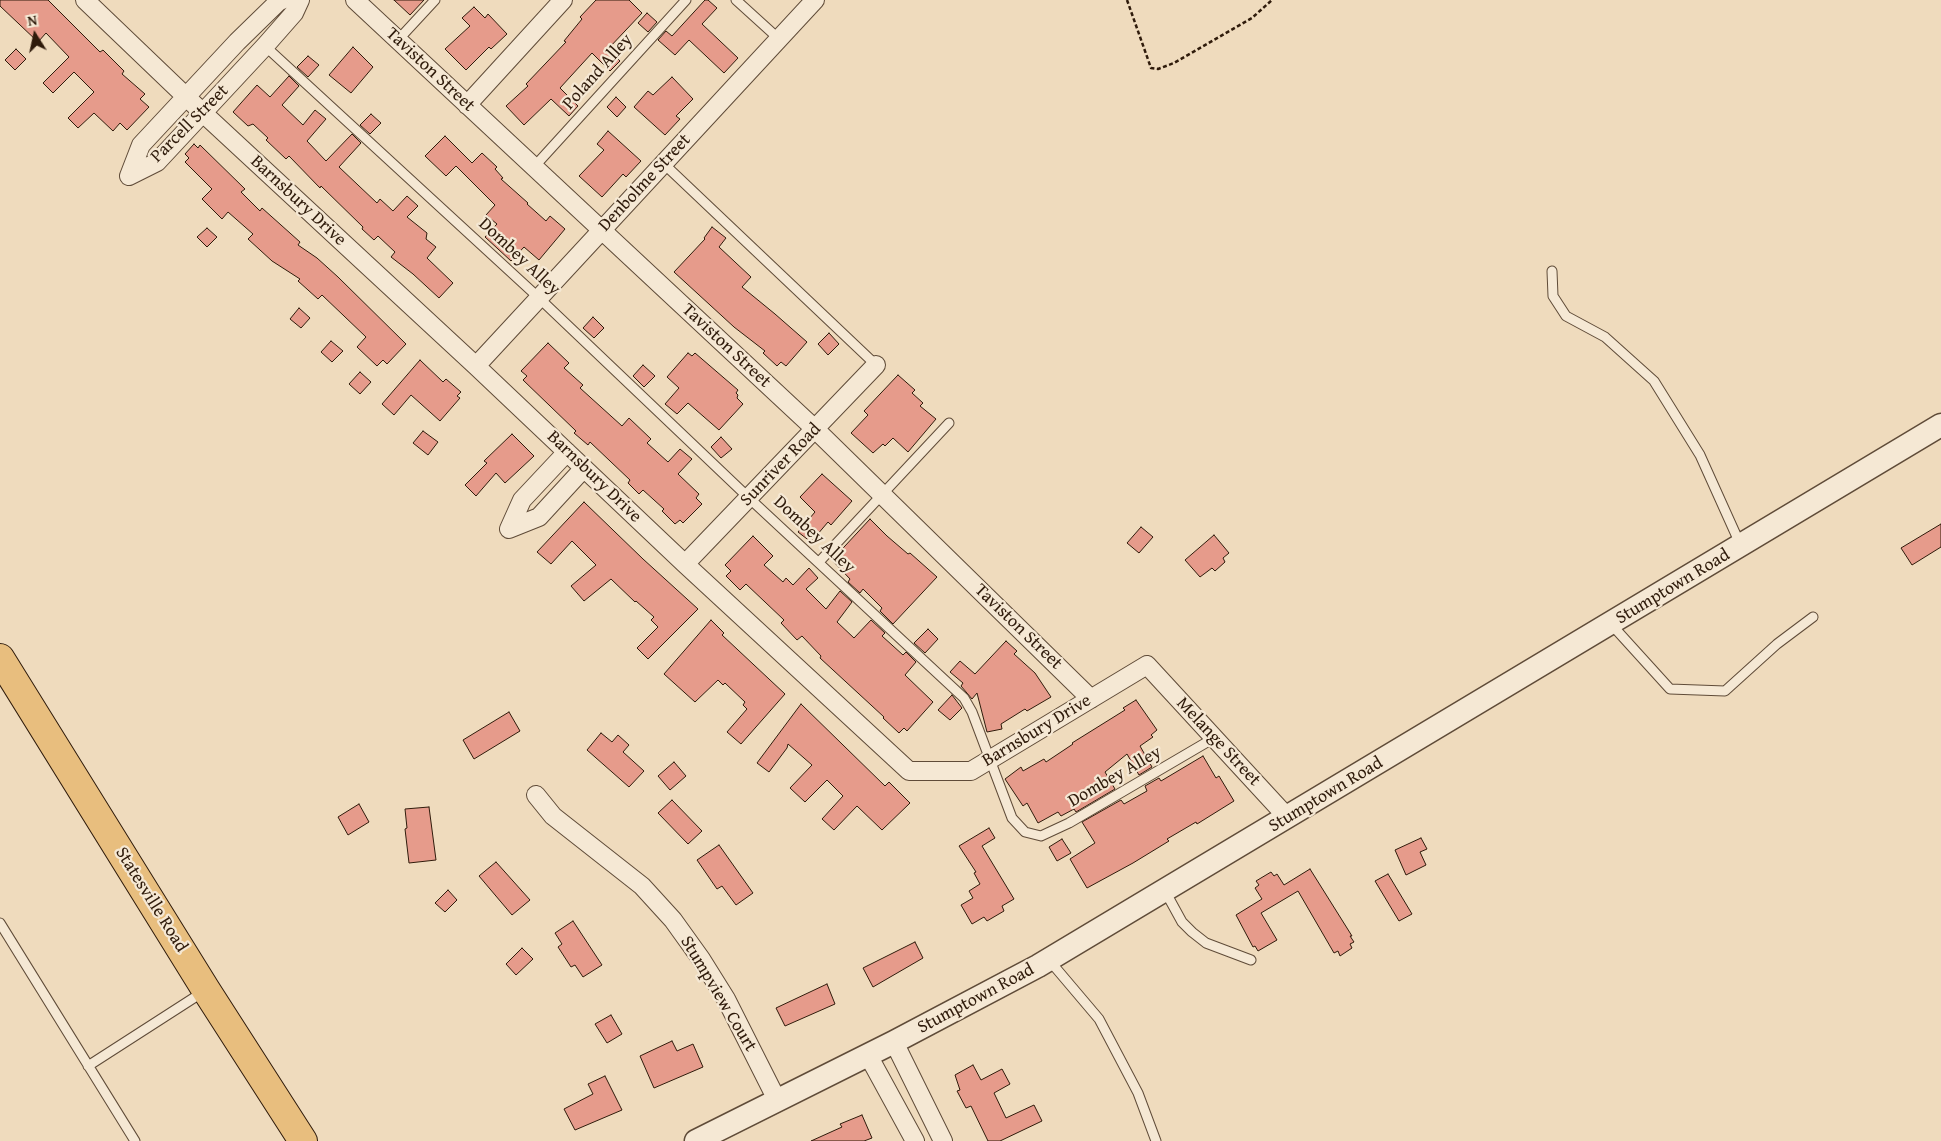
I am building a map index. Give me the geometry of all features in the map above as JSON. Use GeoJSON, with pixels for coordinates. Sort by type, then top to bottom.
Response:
{"type":"FeatureCollection","features":[{"type":"Feature","properties":{"kind":"main road","name":"Statesville Road"},"geometry":{"type":"LineString","coordinates":[[0,658],[206,990],[303,1141]]}},
{"type":"Feature","properties":{"kind":"street","name":"Barnsbury Drive"},"geometry":{"type":"LineString","coordinates":[[84,0],[202,114],[476,366],[685,564],[909,771],[971,770],[1147,665]]}},
{"type":"Feature","properties":{"kind":"street","name":"Parcell Street"},"geometry":{"type":"LineString","coordinates":[[282,0],[237,42],[141,145],[129,176],[157,162],[265,46],[294,13],[300,0]]}},
{"type":"Feature","properties":{"kind":"street","name":"Taviston Street"},"geometry":{"type":"LineString","coordinates":[[355,0],[815,429],[1091,699]]}},
{"type":"Feature","properties":{"kind":"street"},"geometry":{"type":"LineString","coordinates":[[467,105],[563,0]]}},
{"type":"Feature","properties":{"kind":"street","name":"Denbolme Street"},"geometry":{"type":"LineString","coordinates":[[476,366],[814,0]]}},
{"type":"Feature","properties":{"kind":"street","name":"Sunriver Road"},"geometry":{"type":"LineString","coordinates":[[685,564],[876,365]]}},
{"type":"Feature","properties":{"kind":"street","name":"Stumptown Road"},"geometry":{"type":"LineString","coordinates":[[696,1141],[894,1042],[1049,960],[1941,425]]}},
{"type":"Feature","properties":{"kind":"street"},"geometry":{"type":"LineString","coordinates":[[567,452],[522,500],[509,529],[539,518],[584,468]]}},
{"type":"Feature","properties":{"kind":"street","name":"Melange Street"},"geometry":{"type":"LineString","coordinates":[[1147,665],[1288,818]]}},
{"type":"Feature","properties":{"kind":"street","name":"Stumpview Court"},"geometry":{"type":"LineString","coordinates":[[536,795],[553,816],[642,886],[673,920],[701,959],[726,999],[777,1100]]}},
{"type":"Feature","properties":{"kind":"street"},"geometry":{"type":"LineString","coordinates":[[894,1042],[943,1141]]}},
{"type":"Feature","properties":{"kind":"street"},"geometry":{"type":"LineString","coordinates":[[868,1055],[915,1141]]}},
{"type":"Feature","properties":{"kind":"lane"},"geometry":{"type":"LineString","coordinates":[[398,40],[435,0]]}},
{"type":"Feature","properties":{"kind":"lane","name":"Poland Alley"},"geometry":{"type":"LineString","coordinates":[[534,167],[686,0]]}},
{"type":"Feature","properties":{"kind":"lane"},"geometry":{"type":"LineString","coordinates":[[736,0],[779,39]]}},
{"type":"Feature","properties":{"kind":"lane","name":"Dombey Alley"},"geometry":{"type":"LineString","coordinates":[[265,46],[539,298],[749,498],[964,698],[972,712],[988,760],[1012,818],[1025,832],[1041,836],[1069,823],[1214,738]]}},
{"type":"Feature","properties":{"kind":"lane"},"geometry":{"type":"LineString","coordinates":[[663,164],[876,365]]}},
{"type":"Feature","properties":{"kind":"lane"},"geometry":{"type":"LineString","coordinates":[[1552,271],[1553,296],[1566,316],[1605,337],[1654,381],[1700,455],[1741,546]]}},
{"type":"Feature","properties":{"kind":"lane"},"geometry":{"type":"LineString","coordinates":[[819,562],[949,423]]}},
{"type":"Feature","properties":{"kind":"lane"},"geometry":{"type":"LineString","coordinates":[[1611,624],[1670,689],[1725,691],[1778,644],[1813,617]]}},
{"type":"Feature","properties":{"kind":"lane"},"geometry":{"type":"LineString","coordinates":[[1165,891],[1182,922],[1192,932],[1206,943],[1251,960]]}},
{"type":"Feature","properties":{"kind":"lane"},"geometry":{"type":"LineString","coordinates":[[0,923],[135,1141]]}},
{"type":"Feature","properties":{"kind":"lane"},"geometry":{"type":"LineString","coordinates":[[1049,960],[1099,1019],[1138,1093],[1156,1141]]}},
{"type":"Feature","properties":{"kind":"lane"},"geometry":{"type":"LineString","coordinates":[[88,1066],[206,990]]}},
{"type":"Feature","properties":{"kind":"path"},"geometry":{"type":"LineString","coordinates":[[1127,0],[1151,68],[1158,69],[1252,18],[1272,0]]}},
{"type":"Feature","properties":{"kind":"building"},"geometry":{"type":"Polygon","coordinates":[[[0,0],[48,0],[100,52],[103,50],[124,71],[122,74],[145,94],[140,99],[149,107],[127,130],[120,123],[113,131],[94,113],[78,128],[68,118],[94,92],[74,72],[53,93],[43,83],[69,57],[46,33],[38,42],[0,6],[0,0]]]}},
{"type":"Feature","properties":{"kind":"building"},"geometry":{"type":"Polygon","coordinates":[[[394,0],[424,0],[410,15],[394,0]]]}},
{"type":"Feature","properties":{"kind":"building"},"geometry":{"type":"Polygon","coordinates":[[[596,0],[629,0],[642,13],[608,49],[620,61],[610,71],[592,53],[560,88],[578,106],[569,116],[551,99],[524,125],[506,106],[528,86],[526,84],[566,42],[564,41],[582,19],[580,17],[596,0]]]}},
{"type":"Feature","properties":{"kind":"building"},"geometry":{"type":"Polygon","coordinates":[[[705,0],[708,0],[717,8],[702,24],[738,58],[724,73],[689,40],[675,55],[658,40],[666,31],[672,36],[705,0]]]}},
{"type":"Feature","properties":{"kind":"building"},"geometry":{"type":"Polygon","coordinates":[[[474,7],[485,18],[488,14],[507,34],[491,49],[489,47],[466,70],[445,49],[470,26],[462,18],[474,7]]]}},
{"type":"Feature","properties":{"kind":"building"},"geometry":{"type":"Polygon","coordinates":[[[647,13],[657,22],[648,32],[638,23],[647,13]]]}},
{"type":"Feature","properties":{"kind":"building"},"geometry":{"type":"Polygon","coordinates":[[[353,47],[373,67],[351,93],[329,75],[353,47]]]}},
{"type":"Feature","properties":{"kind":"building"},"geometry":{"type":"Polygon","coordinates":[[[16,49],[26,59],[15,70],[5,60],[16,49]]]}},
{"type":"Feature","properties":{"kind":"building"},"geometry":{"type":"Polygon","coordinates":[[[308,56],[319,65],[308,77],[297,67],[308,56]]]}},
{"type":"Feature","properties":{"kind":"building"},"geometry":{"type":"Polygon","coordinates":[[[289,76],[299,86],[282,105],[303,125],[315,110],[326,119],[307,141],[326,161],[352,134],[361,143],[339,167],[377,203],[380,199],[393,211],[407,196],[418,206],[407,217],[427,233],[426,239],[436,247],[427,258],[453,283],[439,298],[391,257],[395,252],[378,236],[374,240],[362,229],[363,227],[321,186],[320,188],[289,156],[286,159],[266,140],[268,138],[253,124],[248,126],[233,112],[257,85],[270,97],[289,76]]]}},
{"type":"Feature","properties":{"kind":"building"},"geometry":{"type":"Polygon","coordinates":[[[672,77],[693,99],[676,116],[680,119],[665,135],[634,107],[648,91],[653,95],[672,77]]]}},
{"type":"Feature","properties":{"kind":"building"},"geometry":{"type":"Polygon","coordinates":[[[616,97],[626,107],[617,117],[607,107],[616,97]]]}},
{"type":"Feature","properties":{"kind":"building"},"geometry":{"type":"Polygon","coordinates":[[[371,114],[381,123],[370,134],[360,125],[371,114]]]}},
{"type":"Feature","properties":{"kind":"building"},"geometry":{"type":"Polygon","coordinates":[[[608,131],[641,161],[626,177],[623,174],[602,197],[579,176],[604,150],[597,144],[608,131]]]}},
{"type":"Feature","properties":{"kind":"building"},"geometry":{"type":"Polygon","coordinates":[[[445,136],[472,163],[482,153],[497,167],[495,169],[503,178],[501,179],[527,204],[546,221],[550,216],[565,229],[539,260],[524,247],[511,261],[485,237],[497,224],[486,215],[495,205],[456,166],[446,176],[425,156],[445,136]]]}},
{"type":"Feature","properties":{"kind":"building"},"geometry":{"type":"Polygon","coordinates":[[[194,144],[198,148],[200,145],[245,189],[241,192],[260,211],[262,208],[300,242],[298,245],[317,258],[338,277],[406,344],[387,364],[383,360],[377,366],[357,347],[366,337],[322,295],[318,299],[298,281],[300,279],[272,261],[248,239],[253,234],[228,212],[222,219],[202,199],[212,189],[185,162],[189,158],[185,154],[194,144]]]}},
{"type":"Feature","properties":{"kind":"building"},"geometry":{"type":"Polygon","coordinates":[[[712,227],[726,238],[719,247],[751,277],[742,287],[807,342],[786,366],[781,362],[777,366],[763,353],[765,351],[734,327],[674,272],[705,239],[712,227]]]}},
{"type":"Feature","properties":{"kind":"building"},"geometry":{"type":"Polygon","coordinates":[[[207,228],[217,237],[207,247],[197,237],[207,228]]]}},
{"type":"Feature","properties":{"kind":"building"},"geometry":{"type":"Polygon","coordinates":[[[299,308],[310,318],[301,328],[290,319],[299,308]]]}},
{"type":"Feature","properties":{"kind":"building"},"geometry":{"type":"Polygon","coordinates":[[[593,317],[604,328],[594,338],[583,328],[593,317]]]}},
{"type":"Feature","properties":{"kind":"building"},"geometry":{"type":"Polygon","coordinates":[[[829,333],[839,344],[828,355],[818,344],[829,333]]]}},
{"type":"Feature","properties":{"kind":"building"},"geometry":{"type":"Polygon","coordinates":[[[331,341],[343,351],[332,362],[321,352],[331,341]]]}},
{"type":"Feature","properties":{"kind":"building"},"geometry":{"type":"Polygon","coordinates":[[[548,343],[569,363],[564,368],[583,385],[580,388],[622,426],[629,418],[651,439],[647,443],[668,462],[680,449],[692,459],[678,474],[699,494],[696,498],[702,504],[683,523],[680,520],[675,524],[662,511],[664,509],[643,490],[639,494],[628,483],[630,480],[590,442],[588,445],[574,433],[576,431],[523,380],[527,376],[521,371],[548,343]]]}},
{"type":"Feature","properties":{"kind":"building"},"geometry":{"type":"Polygon","coordinates":[[[688,353],[692,356],[695,353],[738,390],[736,393],[738,395],[737,398],[743,404],[719,430],[688,403],[677,414],[665,404],[679,388],[667,377],[688,353]]]}},
{"type":"Feature","properties":{"kind":"building"},"geometry":{"type":"Polygon","coordinates":[[[420,360],[443,382],[446,379],[461,392],[457,396],[460,398],[440,421],[411,395],[394,415],[382,404],[420,360]]]}},
{"type":"Feature","properties":{"kind":"building"},"geometry":{"type":"Polygon","coordinates":[[[643,365],[655,376],[644,387],[633,376],[643,365]]]}},
{"type":"Feature","properties":{"kind":"building"},"geometry":{"type":"Polygon","coordinates":[[[360,372],[371,382],[360,394],[349,384],[360,372]]]}},
{"type":"Feature","properties":{"kind":"building"},"geometry":{"type":"Polygon","coordinates":[[[898,375],[915,390],[912,393],[923,403],[920,406],[936,419],[908,452],[893,438],[885,446],[883,444],[873,453],[851,433],[868,415],[864,411],[898,375]]]}},
{"type":"Feature","properties":{"kind":"building"},"geometry":{"type":"Polygon","coordinates":[[[423,431],[438,442],[428,455],[413,443],[423,431]]]}},
{"type":"Feature","properties":{"kind":"building"},"geometry":{"type":"Polygon","coordinates":[[[512,434],[534,456],[505,483],[496,473],[476,496],[465,485],[487,463],[484,461],[512,434]]]}},
{"type":"Feature","properties":{"kind":"building"},"geometry":{"type":"Polygon","coordinates":[[[721,437],[732,449],[721,458],[711,447],[721,437]]]}},
{"type":"Feature","properties":{"kind":"building"},"geometry":{"type":"Polygon","coordinates":[[[822,474],[852,501],[831,525],[828,522],[811,542],[798,532],[815,512],[800,497],[822,474]]]}},
{"type":"Feature","properties":{"kind":"building"},"geometry":{"type":"Polygon","coordinates":[[[584,502],[698,609],[648,659],[637,648],[658,627],[651,620],[654,617],[611,579],[584,601],[571,586],[596,565],[572,541],[551,564],[537,552],[584,502]]]}},
{"type":"Feature","properties":{"kind":"building"},"geometry":{"type":"Polygon","coordinates":[[[870,519],[887,536],[937,577],[893,624],[880,611],[882,608],[863,589],[860,593],[848,582],[850,579],[832,560],[870,519]]]}},
{"type":"Feature","properties":{"kind":"building"},"geometry":{"type":"Polygon","coordinates":[[[1941,524],[1941,547],[1912,565],[1901,548],[1941,524]]]}},
{"type":"Feature","properties":{"kind":"building"},"geometry":{"type":"Polygon","coordinates":[[[1141,527],[1153,537],[1139,553],[1127,543],[1141,527]]]}},
{"type":"Feature","properties":{"kind":"building"},"geometry":{"type":"Polygon","coordinates":[[[1214,535],[1229,553],[1223,558],[1225,562],[1215,571],[1212,568],[1200,577],[1185,560],[1214,535]]]}},
{"type":"Feature","properties":{"kind":"building"},"geometry":{"type":"Polygon","coordinates":[[[753,536],[773,556],[764,565],[783,582],[786,578],[793,585],[809,568],[818,578],[806,589],[826,609],[840,591],[852,602],[837,622],[854,638],[871,620],[885,633],[882,636],[903,655],[906,652],[916,662],[905,675],[933,702],[907,731],[904,728],[899,733],[820,658],[821,656],[802,636],[797,640],[781,623],[784,620],[746,584],[740,590],[726,576],[731,571],[725,565],[753,536]]]}},
{"type":"Feature","properties":{"kind":"building"},"geometry":{"type":"Polygon","coordinates":[[[711,620],[724,633],[722,635],[785,694],[741,744],[727,732],[747,709],[743,705],[745,702],[725,683],[723,685],[718,680],[695,702],[664,674],[711,620]]]}},
{"type":"Feature","properties":{"kind":"building"},"geometry":{"type":"Polygon","coordinates":[[[928,629],[938,639],[925,653],[914,643],[928,629]]]}},
{"type":"Feature","properties":{"kind":"building"},"geometry":{"type":"Polygon","coordinates":[[[1006,641],[1017,651],[1014,654],[1035,673],[1051,697],[1027,711],[1025,709],[1001,724],[1002,729],[987,732],[977,693],[972,699],[961,686],[963,683],[950,672],[960,661],[975,674],[1006,641]]]}},
{"type":"Feature","properties":{"kind":"building"},"geometry":{"type":"Polygon","coordinates":[[[952,695],[962,708],[950,720],[938,710],[952,695]]]}},
{"type":"Feature","properties":{"kind":"building"},"geometry":{"type":"Polygon","coordinates":[[[1136,700],[1157,730],[1151,735],[1153,737],[1140,746],[1152,767],[1139,775],[1127,754],[1105,772],[1115,789],[1076,812],[1074,809],[1061,816],[1058,812],[1038,823],[1027,803],[1023,806],[1005,779],[1021,767],[1023,771],[1044,759],[1046,762],[1072,743],[1125,710],[1123,708],[1136,700]]]}},
{"type":"Feature","properties":{"kind":"building"},"geometry":{"type":"Polygon","coordinates":[[[801,704],[885,786],[889,782],[910,803],[882,830],[857,806],[834,830],[822,819],[843,796],[827,780],[805,802],[790,788],[812,765],[788,744],[769,772],[757,763],[801,704]]]}},
{"type":"Feature","properties":{"kind":"building"},"geometry":{"type":"Polygon","coordinates":[[[509,712],[520,731],[474,759],[463,740],[509,712]]]}},
{"type":"Feature","properties":{"kind":"building"},"geometry":{"type":"Polygon","coordinates":[[[601,733],[612,742],[618,735],[629,745],[623,752],[644,771],[629,787],[587,750],[601,733]]]}},
{"type":"Feature","properties":{"kind":"building"},"geometry":{"type":"Polygon","coordinates":[[[1203,756],[1216,778],[1219,776],[1234,801],[1197,824],[1196,822],[1167,839],[1169,841],[1133,863],[1087,888],[1070,859],[1095,843],[1082,822],[1121,800],[1124,804],[1147,791],[1145,786],[1159,778],[1161,781],[1203,756]]]}},
{"type":"Feature","properties":{"kind":"building"},"geometry":{"type":"Polygon","coordinates":[[[674,762],[686,776],[670,790],[658,776],[674,762]]]}},
{"type":"Feature","properties":{"kind":"building"},"geometry":{"type":"Polygon","coordinates":[[[672,800],[702,831],[688,844],[658,813],[672,800]]]}},
{"type":"Feature","properties":{"kind":"building"},"geometry":{"type":"Polygon","coordinates":[[[359,804],[369,822],[348,835],[338,817],[359,804]]]}},
{"type":"Feature","properties":{"kind":"building"},"geometry":{"type":"Polygon","coordinates":[[[429,807],[436,860],[409,863],[405,809],[429,807]]]}},
{"type":"Feature","properties":{"kind":"building"},"geometry":{"type":"Polygon","coordinates":[[[989,828],[995,838],[982,846],[1014,899],[1002,906],[1004,911],[987,921],[984,917],[972,924],[961,905],[973,898],[969,891],[980,884],[974,873],[976,872],[959,846],[989,828]]]}},
{"type":"Feature","properties":{"kind":"building"},"geometry":{"type":"Polygon","coordinates":[[[1421,838],[1427,849],[1420,852],[1426,865],[1406,875],[1395,850],[1421,838]]]}},
{"type":"Feature","properties":{"kind":"building"},"geometry":{"type":"Polygon","coordinates":[[[1062,839],[1071,853],[1057,861],[1049,847],[1062,839]]]}},
{"type":"Feature","properties":{"kind":"building"},"geometry":{"type":"Polygon","coordinates":[[[719,845],[753,893],[736,905],[722,886],[717,889],[697,860],[719,845]]]}},
{"type":"Feature","properties":{"kind":"building"},"geometry":{"type":"Polygon","coordinates":[[[496,862],[530,900],[512,915],[479,876],[496,862]]]}},
{"type":"Feature","properties":{"kind":"building"},"geometry":{"type":"Polygon","coordinates":[[[1310,869],[1352,936],[1350,936],[1354,942],[1350,944],[1352,948],[1340,956],[1338,951],[1334,953],[1298,891],[1261,913],[1277,940],[1258,951],[1255,946],[1253,947],[1236,915],[1262,899],[1255,888],[1259,885],[1256,881],[1271,872],[1274,876],[1277,874],[1284,885],[1310,869]]]}},
{"type":"Feature","properties":{"kind":"building"},"geometry":{"type":"Polygon","coordinates":[[[1388,874],[1412,914],[1399,921],[1375,881],[1388,874]]]}},
{"type":"Feature","properties":{"kind":"building"},"geometry":{"type":"Polygon","coordinates":[[[448,890],[457,900],[445,912],[435,903],[448,890]]]}},
{"type":"Feature","properties":{"kind":"building"},"geometry":{"type":"Polygon","coordinates":[[[573,921],[602,965],[583,977],[575,965],[571,967],[558,947],[562,944],[555,933],[573,921]]]}},
{"type":"Feature","properties":{"kind":"building"},"geometry":{"type":"Polygon","coordinates":[[[915,942],[923,958],[873,987],[863,968],[915,942]]]}},
{"type":"Feature","properties":{"kind":"building"},"geometry":{"type":"Polygon","coordinates":[[[522,948],[533,959],[516,975],[506,964],[522,948]]]}},
{"type":"Feature","properties":{"kind":"building"},"geometry":{"type":"Polygon","coordinates":[[[827,984],[835,1004],[785,1026],[776,1008],[827,984]]]}},
{"type":"Feature","properties":{"kind":"building"},"geometry":{"type":"Polygon","coordinates":[[[611,1015],[622,1034],[607,1043],[595,1024],[611,1015]]]}},
{"type":"Feature","properties":{"kind":"building"},"geometry":{"type":"Polygon","coordinates":[[[672,1041],[677,1051],[693,1044],[703,1067],[654,1088],[640,1056],[672,1041]]]}},
{"type":"Feature","properties":{"kind":"building"},"geometry":{"type":"Polygon","coordinates":[[[973,1065],[981,1080],[1002,1069],[1010,1084],[994,1093],[1006,1118],[1034,1105],[1042,1121],[1000,1141],[988,1141],[971,1106],[966,1108],[957,1091],[960,1090],[955,1075],[973,1065]]]}},
{"type":"Feature","properties":{"kind":"building"},"geometry":{"type":"Polygon","coordinates":[[[605,1076],[622,1110],[575,1130],[564,1109],[593,1094],[588,1084],[605,1076]]]}},
{"type":"Feature","properties":{"kind":"building"},"geometry":{"type":"Polygon","coordinates":[[[862,1115],[872,1138],[864,1141],[811,1141],[842,1127],[840,1124],[862,1115]]]}}]}
